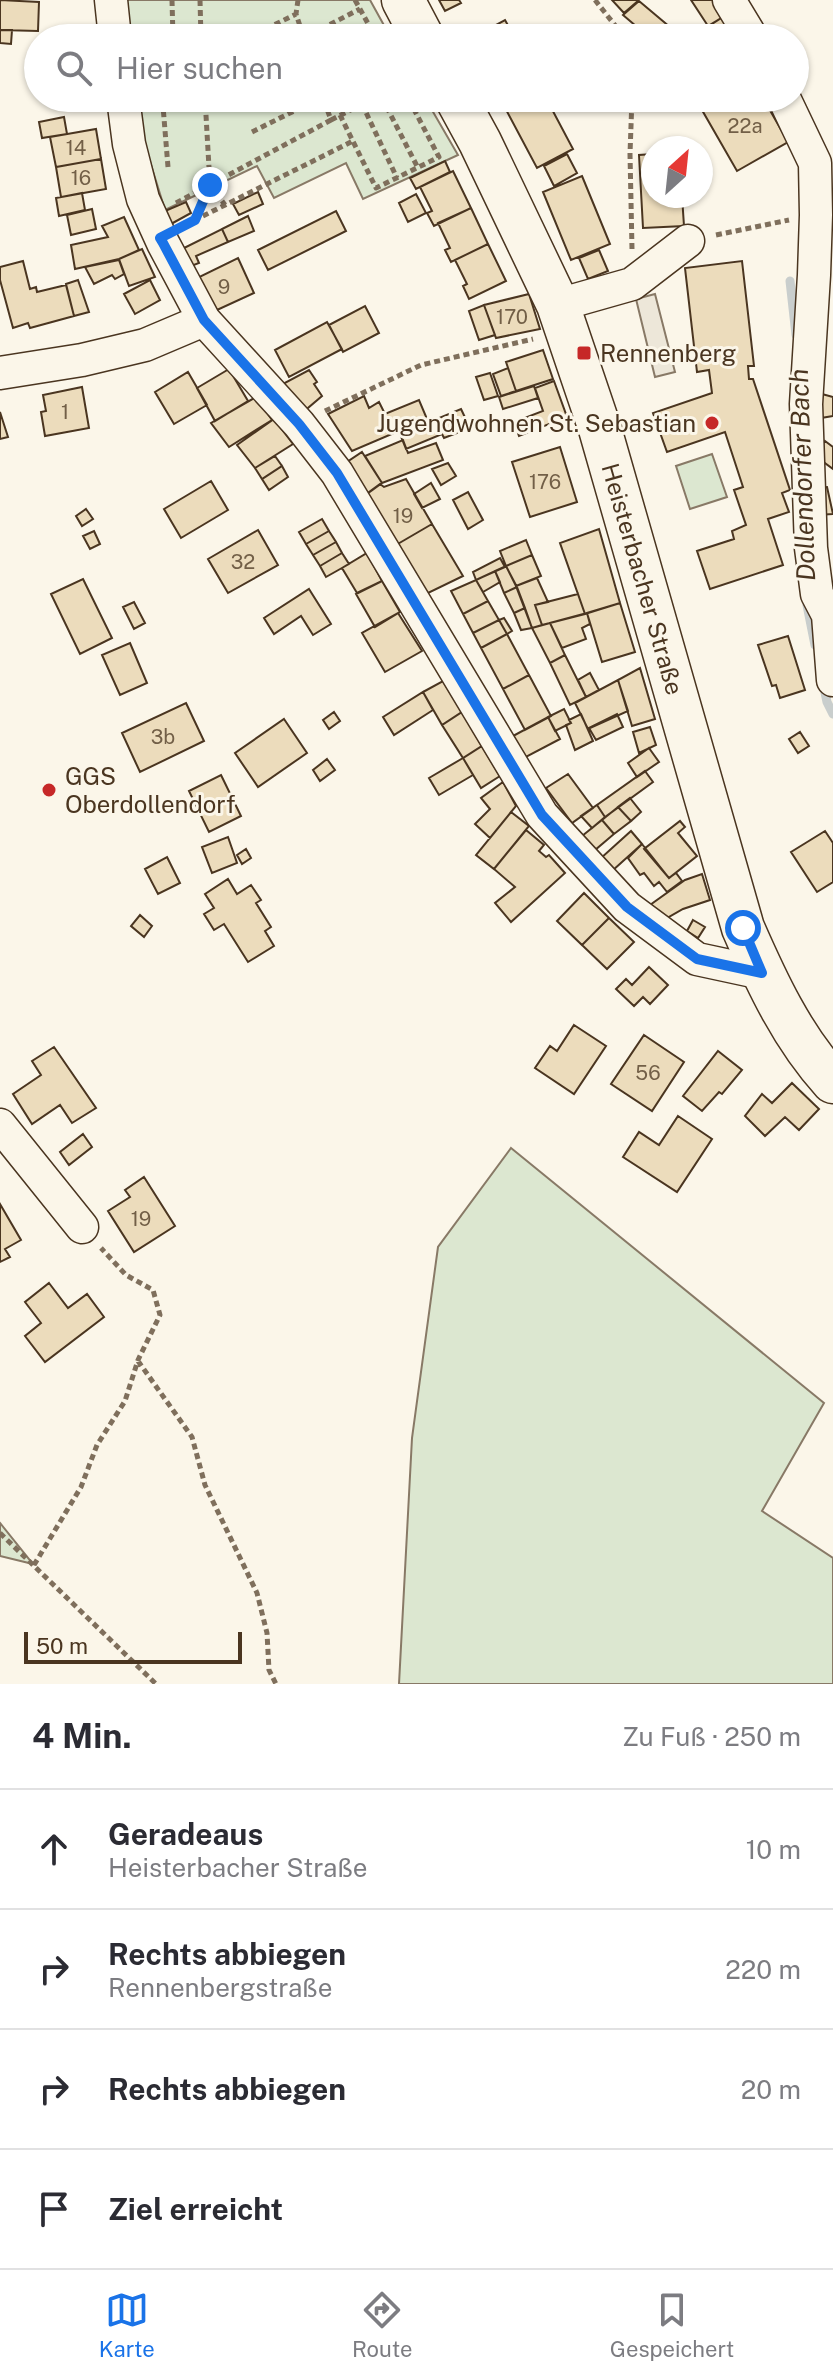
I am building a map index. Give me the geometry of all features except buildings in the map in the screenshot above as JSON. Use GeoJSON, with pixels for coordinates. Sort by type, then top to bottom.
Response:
{"type":"FeatureCollection","features":[{"type":"Feature","properties":{"kind":"main road"},"geometry":{"type":"LineString","coordinates":[[403,0],[416,24]]}},
{"type":"Feature","properties":{"kind":"main road","name":"Heisterbacher Straße"},"geometry":{"type":"LineString","coordinates":[[464,112],[562,317],[600,429],[743,928],[787,1020],[828,1070]]}},
{"type":"Feature","properties":{"kind":"street"},"geometry":{"type":"LineString","coordinates":[[111,0],[114,24]]}},
{"type":"Feature","properties":{"kind":"street"},"geometry":{"type":"LineString","coordinates":[[729,0],[744,24]]}},
{"type":"Feature","properties":{"kind":"street"},"geometry":{"type":"LineString","coordinates":[[125,112],[129,144],[143,199],[204,320],[299,424],[337,473],[542,815],[627,907],[697,959],[762,973]]}},
{"type":"Feature","properties":{"kind":"street"},"geometry":{"type":"LineString","coordinates":[[791,112],[815,163],[816,215],[806,404],[811,548],[817,594],[828,615],[833,680]]}},
{"type":"Feature","properties":{"kind":"street"},"geometry":{"type":"LineString","coordinates":[[562,317],[632,284],[688,241]]}},
{"type":"Feature","properties":{"kind":"street"},"geometry":{"type":"LineString","coordinates":[[0,373],[82,360],[145,345],[204,320]]}},
{"type":"Feature","properties":{"kind":"street"},"geometry":{"type":"LineString","coordinates":[[0,1125],[82,1227]]}},
{"type":"Feature","properties":{"kind":"path"},"geometry":{"type":"LineString","coordinates":[[172,0],[173,24]]}},
{"type":"Feature","properties":{"kind":"path"},"geometry":{"type":"LineString","coordinates":[[200,0],[201,24]]}},
{"type":"Feature","properties":{"kind":"path"},"geometry":{"type":"LineString","coordinates":[[298,0],[296,14],[299,24]]}},
{"type":"Feature","properties":{"kind":"path"},"geometry":{"type":"LineString","coordinates":[[355,0],[368,24]]}},
{"type":"Feature","properties":{"kind":"path"},"geometry":{"type":"LineString","coordinates":[[595,0],[614,24]]}},
{"type":"Feature","properties":{"kind":"path"},"geometry":{"type":"LineString","coordinates":[[331,24],[360,9]]}},
{"type":"Feature","properties":{"kind":"path"},"geometry":{"type":"LineString","coordinates":[[277,24],[296,14]]}},
{"type":"Feature","properties":{"kind":"path"},"geometry":{"type":"LineString","coordinates":[[164,112],[169,174]]}},
{"type":"Feature","properties":{"kind":"path"},"geometry":{"type":"LineString","coordinates":[[195,220],[210,185],[206,112]]}},
{"type":"Feature","properties":{"kind":"path"},"geometry":{"type":"LineString","coordinates":[[252,132],[292,112]]}},
{"type":"Feature","properties":{"kind":"path"},"geometry":{"type":"LineString","coordinates":[[328,112],[331,120]]}},
{"type":"Feature","properties":{"kind":"path"},"geometry":{"type":"LineString","coordinates":[[173,204],[346,112]]}},
{"type":"Feature","properties":{"kind":"path"},"geometry":{"type":"LineString","coordinates":[[366,112],[397,178]]}},
{"type":"Feature","properties":{"kind":"path"},"geometry":{"type":"LineString","coordinates":[[389,112],[418,168]]}},
{"type":"Feature","properties":{"kind":"path"},"geometry":{"type":"LineString","coordinates":[[340,115],[376,188],[439,157],[415,112]]}},
{"type":"Feature","properties":{"kind":"path"},"geometry":{"type":"LineString","coordinates":[[632,112],[632,284]]}},
{"type":"Feature","properties":{"kind":"path"},"geometry":{"type":"LineString","coordinates":[[160,238],[353,141]]}},
{"type":"Feature","properties":{"kind":"path"},"geometry":{"type":"LineString","coordinates":[[210,185],[225,205]]}},
{"type":"Feature","properties":{"kind":"path"},"geometry":{"type":"LineString","coordinates":[[688,241],[816,215]]}},
{"type":"Feature","properties":{"kind":"path"},"geometry":{"type":"LineString","coordinates":[[299,424],[421,365],[540,337],[562,317]]}},
{"type":"Feature","properties":{"kind":"path"},"geometry":{"type":"LineString","coordinates":[[34,1565],[81,1487],[97,1445],[125,1401],[138,1360],[160,1315],[153,1290],[126,1275],[82,1227]]}},
{"type":"Feature","properties":{"kind":"path"},"geometry":{"type":"LineString","coordinates":[[138,1360],[192,1437],[205,1485],[257,1593],[267,1633],[269,1670],[276,1684]]}},
{"type":"Feature","properties":{"kind":"path"},"geometry":{"type":"LineString","coordinates":[[0,1533],[156,1684]]}},
{"type":"Feature","properties":{"kind":"green space"},"geometry":{"type":"Polygon","coordinates":[[[124,0],[370,0],[383,24],[127,24],[124,0]]]}},
{"type":"Feature","properties":{"kind":"green space"},"geometry":{"type":"Polygon","coordinates":[[[140,112],[433,112],[458,155],[363,199],[346,163],[274,198],[257,166],[165,210],[143,139],[140,112]]]}},
{"type":"Feature","properties":{"kind":"green space"},"geometry":{"type":"Polygon","coordinates":[[[712,454],[727,497],[690,509],[676,466],[712,454]]]}},
{"type":"Feature","properties":{"kind":"green space"},"geometry":{"type":"Polygon","coordinates":[[[511,1148],[824,1403],[762,1511],[833,1558],[833,1684],[399,1684],[412,1438],[438,1247],[511,1148]]]}},
{"type":"Feature","properties":{"kind":"green space"},"geometry":{"type":"Polygon","coordinates":[[[0,1523],[33,1564],[0,1556],[0,1523]]]}},
{"type":"Feature","properties":{"kind":"shaded area"},"geometry":{"type":"Polygon","coordinates":[[[655,294],[675,372],[655,377],[636,299],[655,294]]]}},
{"type":"Feature","properties":{"kind":"waterway","name":"Dollendorfer Bach"},"geometry":{"type":"LineString","coordinates":[[790,281],[796,335]]}},
{"type":"Feature","properties":{"kind":"waterway","name":"Dollendorfer Bach"},"geometry":{"type":"LineString","coordinates":[[807,605],[815,645]]}},
{"type":"Feature","properties":{"kind":"waterway","name":"Dollendorfer Bach"},"geometry":{"type":"LineString","coordinates":[[823,683],[833,714]]}},
{"type":"Feature","properties":{"kind":"place","name":"Rennenberg"},"geometry":{"type":"Point","coordinates":[584,353]}},
{"type":"Feature","properties":{"kind":"place","name":"Jugendwohnen St. Sebastian"},"geometry":{"type":"Point","coordinates":[712,423]}},
{"type":"Feature","properties":{"kind":"place","name":"GGS Oberdollendorf"},"geometry":{"type":"Point","coordinates":[49,790]}},
{"type":"Feature","properties":{"kind":"route"},"geometry":{"type":"LineString","coordinates":[[210,185],[195,220],[160,238],[204,320],[299,424],[337,473],[542,815],[627,907],[697,959],[762,973],[743,928]]}}]}
